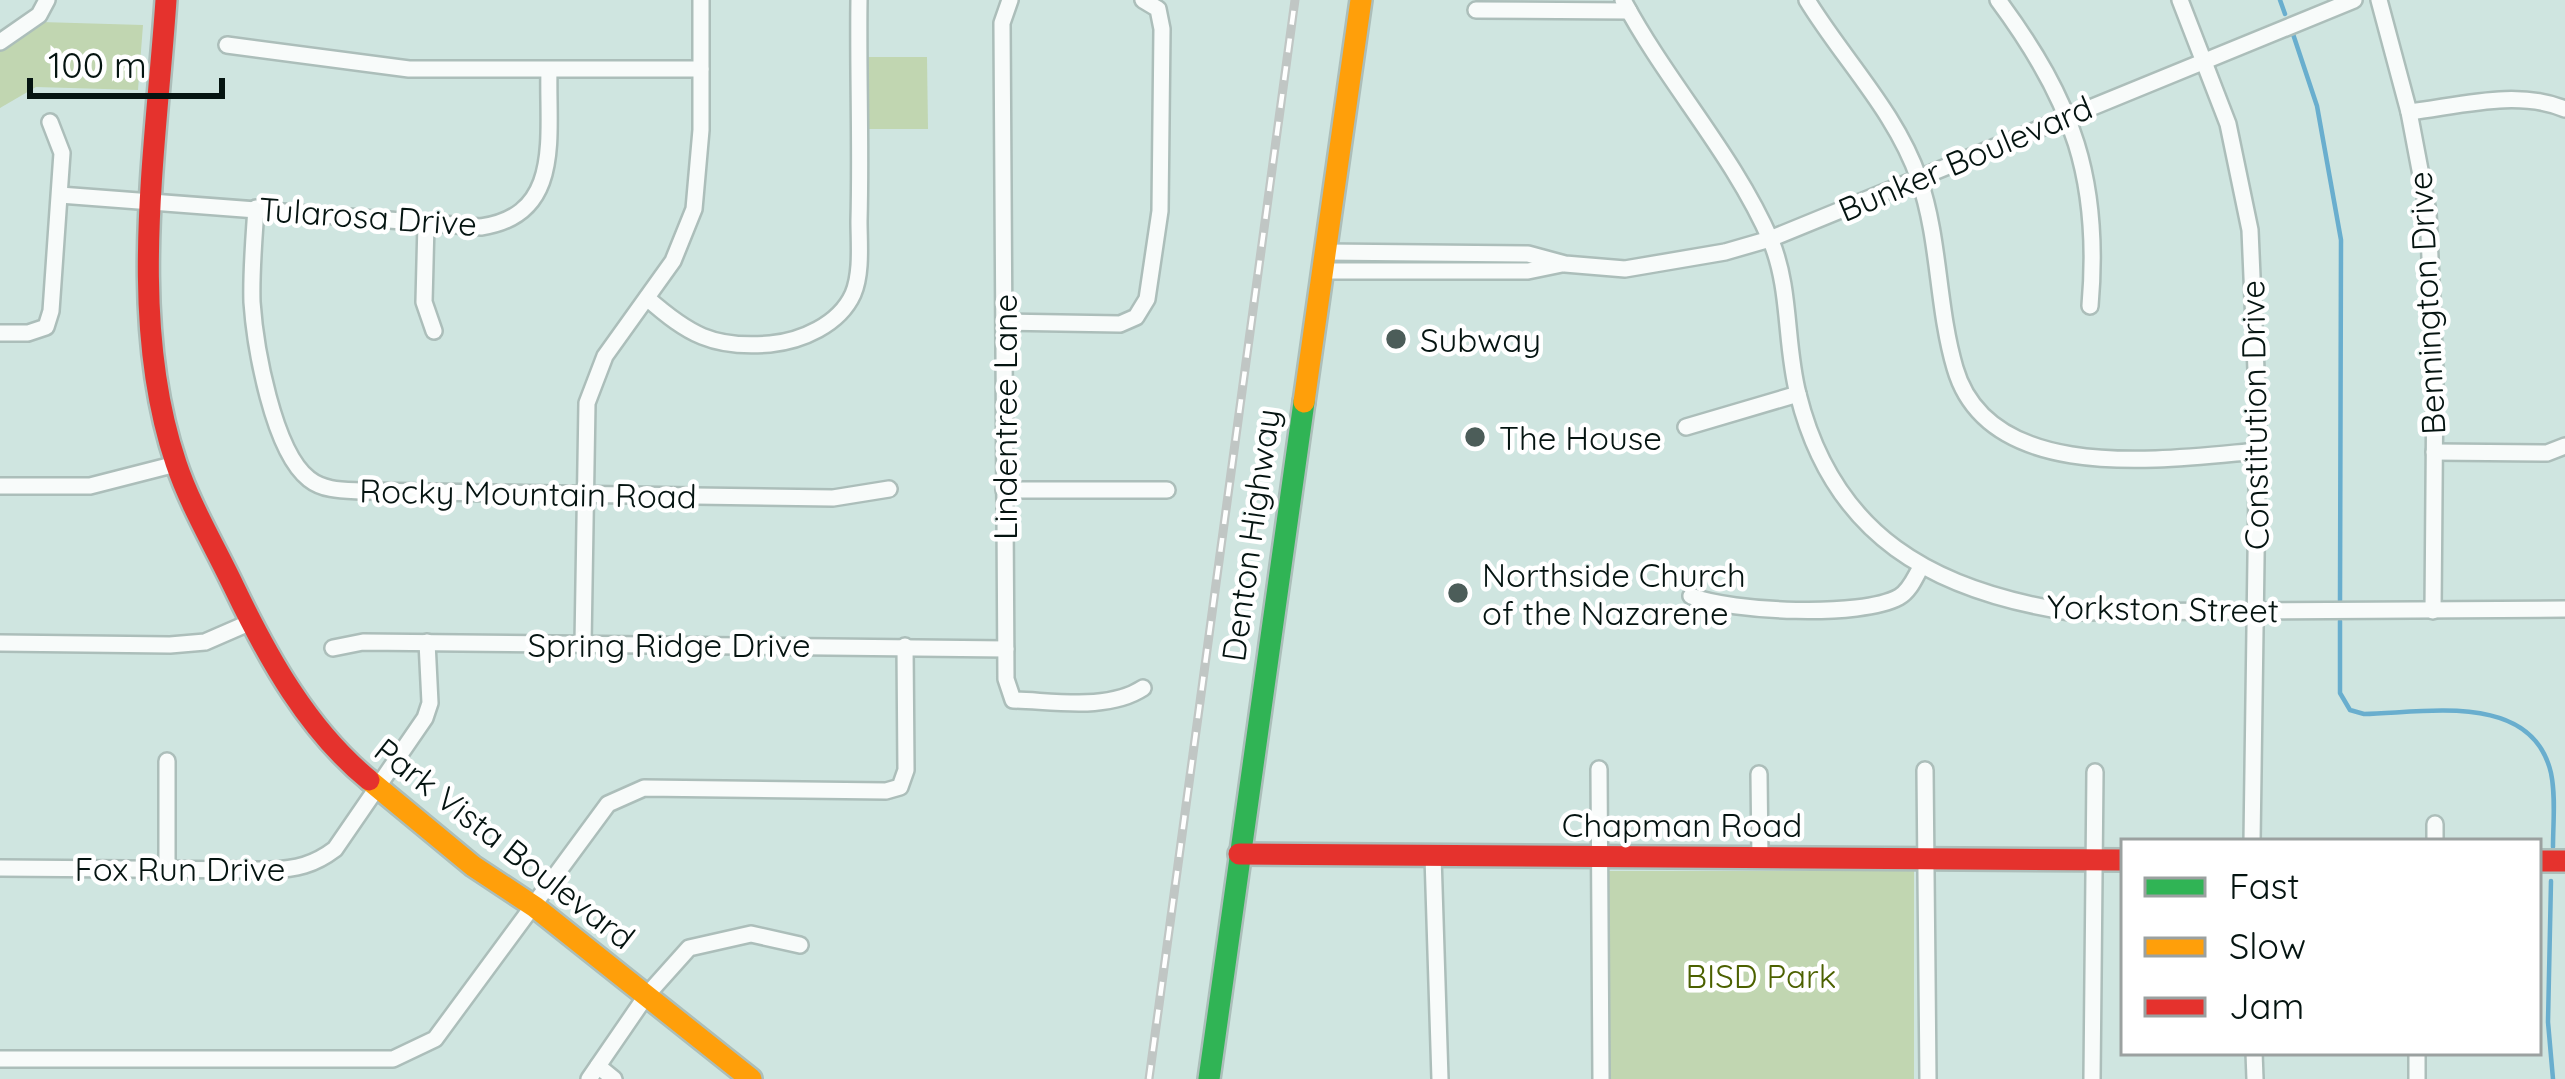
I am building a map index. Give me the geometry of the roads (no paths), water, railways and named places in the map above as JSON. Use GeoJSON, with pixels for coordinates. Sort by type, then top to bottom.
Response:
{"type":"FeatureCollection","features":[{"type":"Feature","properties":{"kind":"street"},"geometry":{"type":"LineString","coordinates":[[0,42],[39,15],[47,0]]}},
{"type":"Feature","properties":{"kind":"street","name":"Park Vista Boulevard"},"geometry":{"type":"LineString","coordinates":[[166,0],[148,280],[154,369],[176,464],[251,622],[302,708],[345,760],[473,866],[535,907],[751,1079]]}},
{"type":"Feature","properties":{"kind":"street"},"geometry":{"type":"LineString","coordinates":[[583,644],[583,436],[595,376],[674,261],[694,208],[701,130],[701,0]]}},
{"type":"Feature","properties":{"kind":"street"},"geometry":{"type":"LineString","coordinates":[[647,298],[690,333],[750,346],[806,337],[853,295],[860,201],[859,0]]}},
{"type":"Feature","properties":{"kind":"street","name":"Lindentree Lane"},"geometry":{"type":"LineString","coordinates":[[1010,0],[1002,23],[1006,679],[1013,700],[1104,702],[1129,698],[1144,688]]}},
{"type":"Feature","properties":{"kind":"street"},"geometry":{"type":"LineString","coordinates":[[1004,322],[1120,324],[1136,317],[1148,299],[1160,211],[1162,28],[1158,9],[1143,0]]}},
{"type":"Feature","properties":{"kind":"street","name":"Denton Highway"},"geometry":{"type":"LineString","coordinates":[[1209,1079],[1361,0]]}},
{"type":"Feature","properties":{"kind":"street"},"geometry":{"type":"LineString","coordinates":[[1807,0],[1902,137],[1918,177],[1954,367],[1973,403],[2017,441],[2049,452],[2123,458],[2258,451]]}},
{"type":"Feature","properties":{"kind":"street"},"geometry":{"type":"LineString","coordinates":[[1998,0],[2068,115],[2083,160],[2095,247],[2090,306]]}},
{"type":"Feature","properties":{"kind":"street","name":"Constitution Drive"},"geometry":{"type":"LineString","coordinates":[[2180,0],[2228,124],[2247,205],[2258,451],[2252,839]]}},
{"type":"Feature","properties":{"kind":"street","name":"Bunker Boulevard"},"geometry":{"type":"LineString","coordinates":[[1323,261],[1450,262],[1528,254],[1565,264],[1625,268],[1658,266],[1770,238],[2354,0]]}},
{"type":"Feature","properties":{"kind":"street","name":"Bennington Drive"},"geometry":{"type":"LineString","coordinates":[[2378,0],[2409,112],[2428,212],[2435,373],[2433,611]]}},
{"type":"Feature","properties":{"kind":"street"},"geometry":{"type":"LineString","coordinates":[[1476,10],[1626,6]]}},
{"type":"Feature","properties":{"kind":"street","name":"Yorkston Street"},"geometry":{"type":"LineString","coordinates":[[1626,6],[1770,238],[1783,282],[1798,394],[1826,470],[1876,533],[1922,567],[2016,604],[2069,612],[2565,610]]}},
{"type":"Feature","properties":{"kind":"street"},"geometry":{"type":"LineString","coordinates":[[226,45],[409,69],[701,69]]}},
{"type":"Feature","properties":{"kind":"street","name":"Tularosa Drive"},"geometry":{"type":"LineString","coordinates":[[60,195],[481,227],[502,224],[530,206],[539,194],[545,172],[549,70]]}},
{"type":"Feature","properties":{"kind":"street"},"geometry":{"type":"LineString","coordinates":[[2409,112],[2506,100],[2565,109]]}},
{"type":"Feature","properties":{"kind":"street"},"geometry":{"type":"LineString","coordinates":[[0,333],[28,333],[46,327],[52,311],[62,153],[50,122]]}},
{"type":"Feature","properties":{"kind":"street","name":"Rocky Mountain Road"},"geometry":{"type":"LineString","coordinates":[[256,208],[255,330],[280,430],[293,461],[311,482],[328,489],[362,491],[833,498],[889,489]]}},
{"type":"Feature","properties":{"kind":"street"},"geometry":{"type":"LineString","coordinates":[[426,223],[424,302],[434,331]]}},
{"type":"Feature","properties":{"kind":"street"},"geometry":{"type":"LineString","coordinates":[[1686,428],[1798,394]]}},
{"type":"Feature","properties":{"kind":"street"},"geometry":{"type":"LineString","coordinates":[[2434,452],[2547,453],[2565,446]]}},
{"type":"Feature","properties":{"kind":"street"},"geometry":{"type":"LineString","coordinates":[[0,486],[90,487],[176,464]]}},
{"type":"Feature","properties":{"kind":"street"},"geometry":{"type":"LineString","coordinates":[[1004,490],[1167,490]]}},
{"type":"Feature","properties":{"kind":"street"},"geometry":{"type":"LineString","coordinates":[[1691,596],[1725,607],[1844,608],[1898,598],[1922,567]]}},
{"type":"Feature","properties":{"kind":"street"},"geometry":{"type":"LineString","coordinates":[[0,644],[205,642],[251,622]]}},
{"type":"Feature","properties":{"kind":"street","name":"Spring Ridge Drive"},"geometry":{"type":"LineString","coordinates":[[333,648],[363,642],[427,642],[1006,649]]}},
{"type":"Feature","properties":{"kind":"street","name":"Fox Run Drive"},"geometry":{"type":"LineString","coordinates":[[0,868],[270,870],[310,864],[335,849],[425,718],[430,703],[427,642]]}},
{"type":"Feature","properties":{"kind":"street"},"geometry":{"type":"LineString","coordinates":[[0,1059],[393,1059],[435,1039],[608,804],[644,788],[886,791],[900,787],[906,770],[905,646]]}},
{"type":"Feature","properties":{"kind":"street"},"geometry":{"type":"LineString","coordinates":[[166,761],[167,869]]}},
{"type":"Feature","properties":{"kind":"street"},"geometry":{"type":"LineString","coordinates":[[1599,769],[1600,1079]]}},
{"type":"Feature","properties":{"kind":"street"},"geometry":{"type":"LineString","coordinates":[[1925,770],[1928,1079]]}},
{"type":"Feature","properties":{"kind":"street"},"geometry":{"type":"LineString","coordinates":[[2092,1079],[2095,772]]}},
{"type":"Feature","properties":{"kind":"street"},"geometry":{"type":"LineString","coordinates":[[1760,774],[1760,858]]}},
{"type":"Feature","properties":{"kind":"street","name":"Chapman Road"},"geometry":{"type":"LineString","coordinates":[[1239,854],[2121,860]]}},
{"type":"Feature","properties":{"kind":"street"},"geometry":{"type":"LineString","coordinates":[[1433,856],[1440,1079]]}},
{"type":"Feature","properties":{"kind":"street"},"geometry":{"type":"LineString","coordinates":[[614,1079],[593,1072],[646,996],[689,948],[751,934],[800,944]]}},
{"type":"Feature","properties":{"kind":"waterway"},"geometry":{"type":"LineString","coordinates":[[2280,0],[2285,14]]}},
{"type":"Feature","properties":{"kind":"waterway"},"geometry":{"type":"LineString","coordinates":[[2292,31],[2317,106],[2341,240],[2340,603]]}},
{"type":"Feature","properties":{"kind":"waterway"},"geometry":{"type":"LineString","coordinates":[[2340,621],[2340,693],[2350,710],[2364,714],[2474,712],[2522,729],[2540,747],[2553,782],[2553,847]]}},
{"type":"Feature","properties":{"kind":"waterway"},"geometry":{"type":"LineString","coordinates":[[2551,881],[2548,1022],[2553,1079]]}},
{"type":"Feature","properties":{"kind":"railway"},"geometry":{"type":"LineString","coordinates":[[1149,1079],[1295,0]]}},
{"type":"Feature","properties":{"kind":"place","name":"Subway"},"geometry":{"type":"Point","coordinates":[1396,339]}},
{"type":"Feature","properties":{"kind":"place","name":"The House"},"geometry":{"type":"Point","coordinates":[1475,437]}},
{"type":"Feature","properties":{"kind":"place","name":"Northside Church of the Nazarene"},"geometry":{"type":"Point","coordinates":[1458,593]}},
{"type":"Feature","properties":{"kind":"park label","name":"BISD Park"},"geometry":{"type":"Point","coordinates":[1761,975]}}]}
